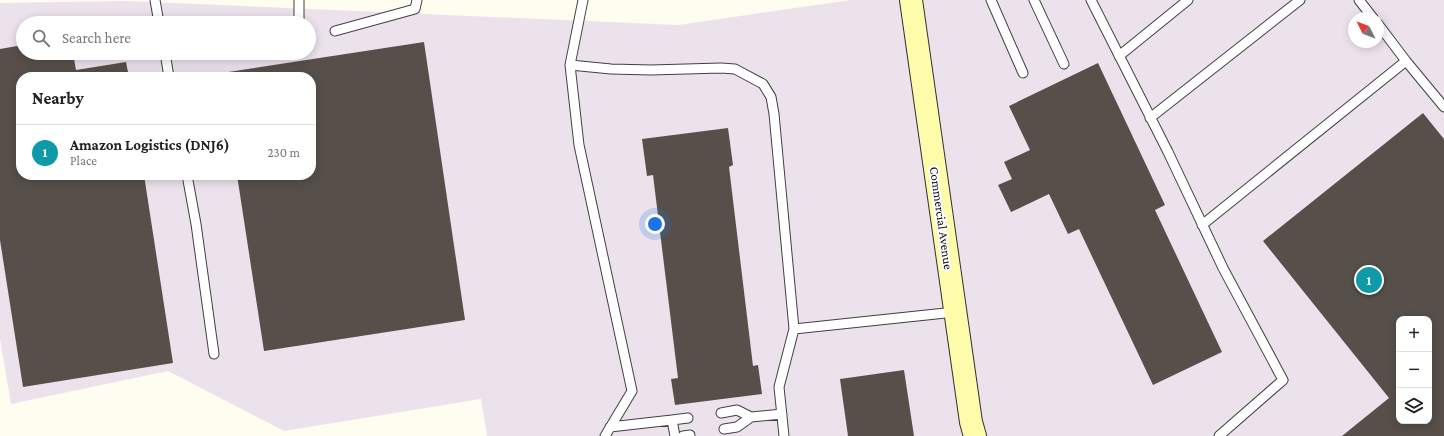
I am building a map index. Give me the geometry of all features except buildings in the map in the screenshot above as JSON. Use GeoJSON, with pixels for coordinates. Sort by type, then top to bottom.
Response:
{"type":"FeatureCollection","features":[{"type":"Feature","properties":{"kind":"street","name":"Commercial Avenue"},"geometry":{"type":"LineString","coordinates":[[911,0],[971,422],[975,436]]}},
{"type":"Feature","properties":{"kind":"lane"},"geometry":{"type":"LineString","coordinates":[[155,0],[158,16]]}},
{"type":"Feature","properties":{"kind":"lane"},"geometry":{"type":"LineString","coordinates":[[299,0],[299,16]]}},
{"type":"Feature","properties":{"kind":"lane"},"geometry":{"type":"LineString","coordinates":[[335,31],[415,9],[417,0]]}},
{"type":"Feature","properties":{"kind":"lane"},"geometry":{"type":"LineString","coordinates":[[583,0],[570,65],[579,145],[632,391],[605,436]]}},
{"type":"Feature","properties":{"kind":"lane"},"geometry":{"type":"LineString","coordinates":[[991,0],[1023,73]]}},
{"type":"Feature","properties":{"kind":"lane"},"geometry":{"type":"LineString","coordinates":[[1034,0],[1064,64]]}},
{"type":"Feature","properties":{"kind":"lane"},"geometry":{"type":"LineString","coordinates":[[1091,0],[1223,268],[1283,380],[1219,436]]}},
{"type":"Feature","properties":{"kind":"lane"},"geometry":{"type":"LineString","coordinates":[[1119,56],[1188,0]]}},
{"type":"Feature","properties":{"kind":"lane"},"geometry":{"type":"LineString","coordinates":[[1150,118],[1300,0]]}},
{"type":"Feature","properties":{"kind":"lane"},"geometry":{"type":"LineString","coordinates":[[1359,0],[1368,12]]}},
{"type":"Feature","properties":{"kind":"lane"},"geometry":{"type":"LineString","coordinates":[[1384,32],[1444,107]]}},
{"type":"Feature","properties":{"kind":"lane"},"geometry":{"type":"LineString","coordinates":[[166,60],[168,72]]}},
{"type":"Feature","properties":{"kind":"lane"},"geometry":{"type":"LineString","coordinates":[[1202,224],[1406,61]]}},
{"type":"Feature","properties":{"kind":"lane"},"geometry":{"type":"LineString","coordinates":[[570,65],[611,69],[651,70],[735,69],[763,84],[771,97],[774,114],[794,329],[779,387],[784,436]]}},
{"type":"Feature","properties":{"kind":"lane"},"geometry":{"type":"LineString","coordinates":[[188,180],[196,224],[214,354]]}},
{"type":"Feature","properties":{"kind":"lane"},"geometry":{"type":"LineString","coordinates":[[794,329],[955,312]]}},
{"type":"Feature","properties":{"kind":"lane"},"geometry":{"type":"LineString","coordinates":[[721,413],[737,410],[751,418]]}},
{"type":"Feature","properties":{"kind":"lane"},"geometry":{"type":"LineString","coordinates":[[724,430],[737,427],[751,418],[782,414]]}},
{"type":"Feature","properties":{"kind":"lane"},"geometry":{"type":"LineString","coordinates":[[610,427],[688,418]]}},
{"type":"Feature","properties":{"kind":"lane"},"geometry":{"type":"LineString","coordinates":[[672,420],[675,436]]}},
{"type":"Feature","properties":{"kind":"shaded area"},"geometry":{"type":"Polygon","coordinates":[[[851,0],[1444,0],[1444,436],[487,436],[481,399],[284,431],[168,371],[11,404],[0,339],[0,3],[127,1],[678,25],[851,0]]]}},
{"type":"Feature","properties":{"kind":"place","name":"Amazon Logistics (DNJ6)"},"geometry":{"type":"Point","coordinates":[1369,280]}}]}
